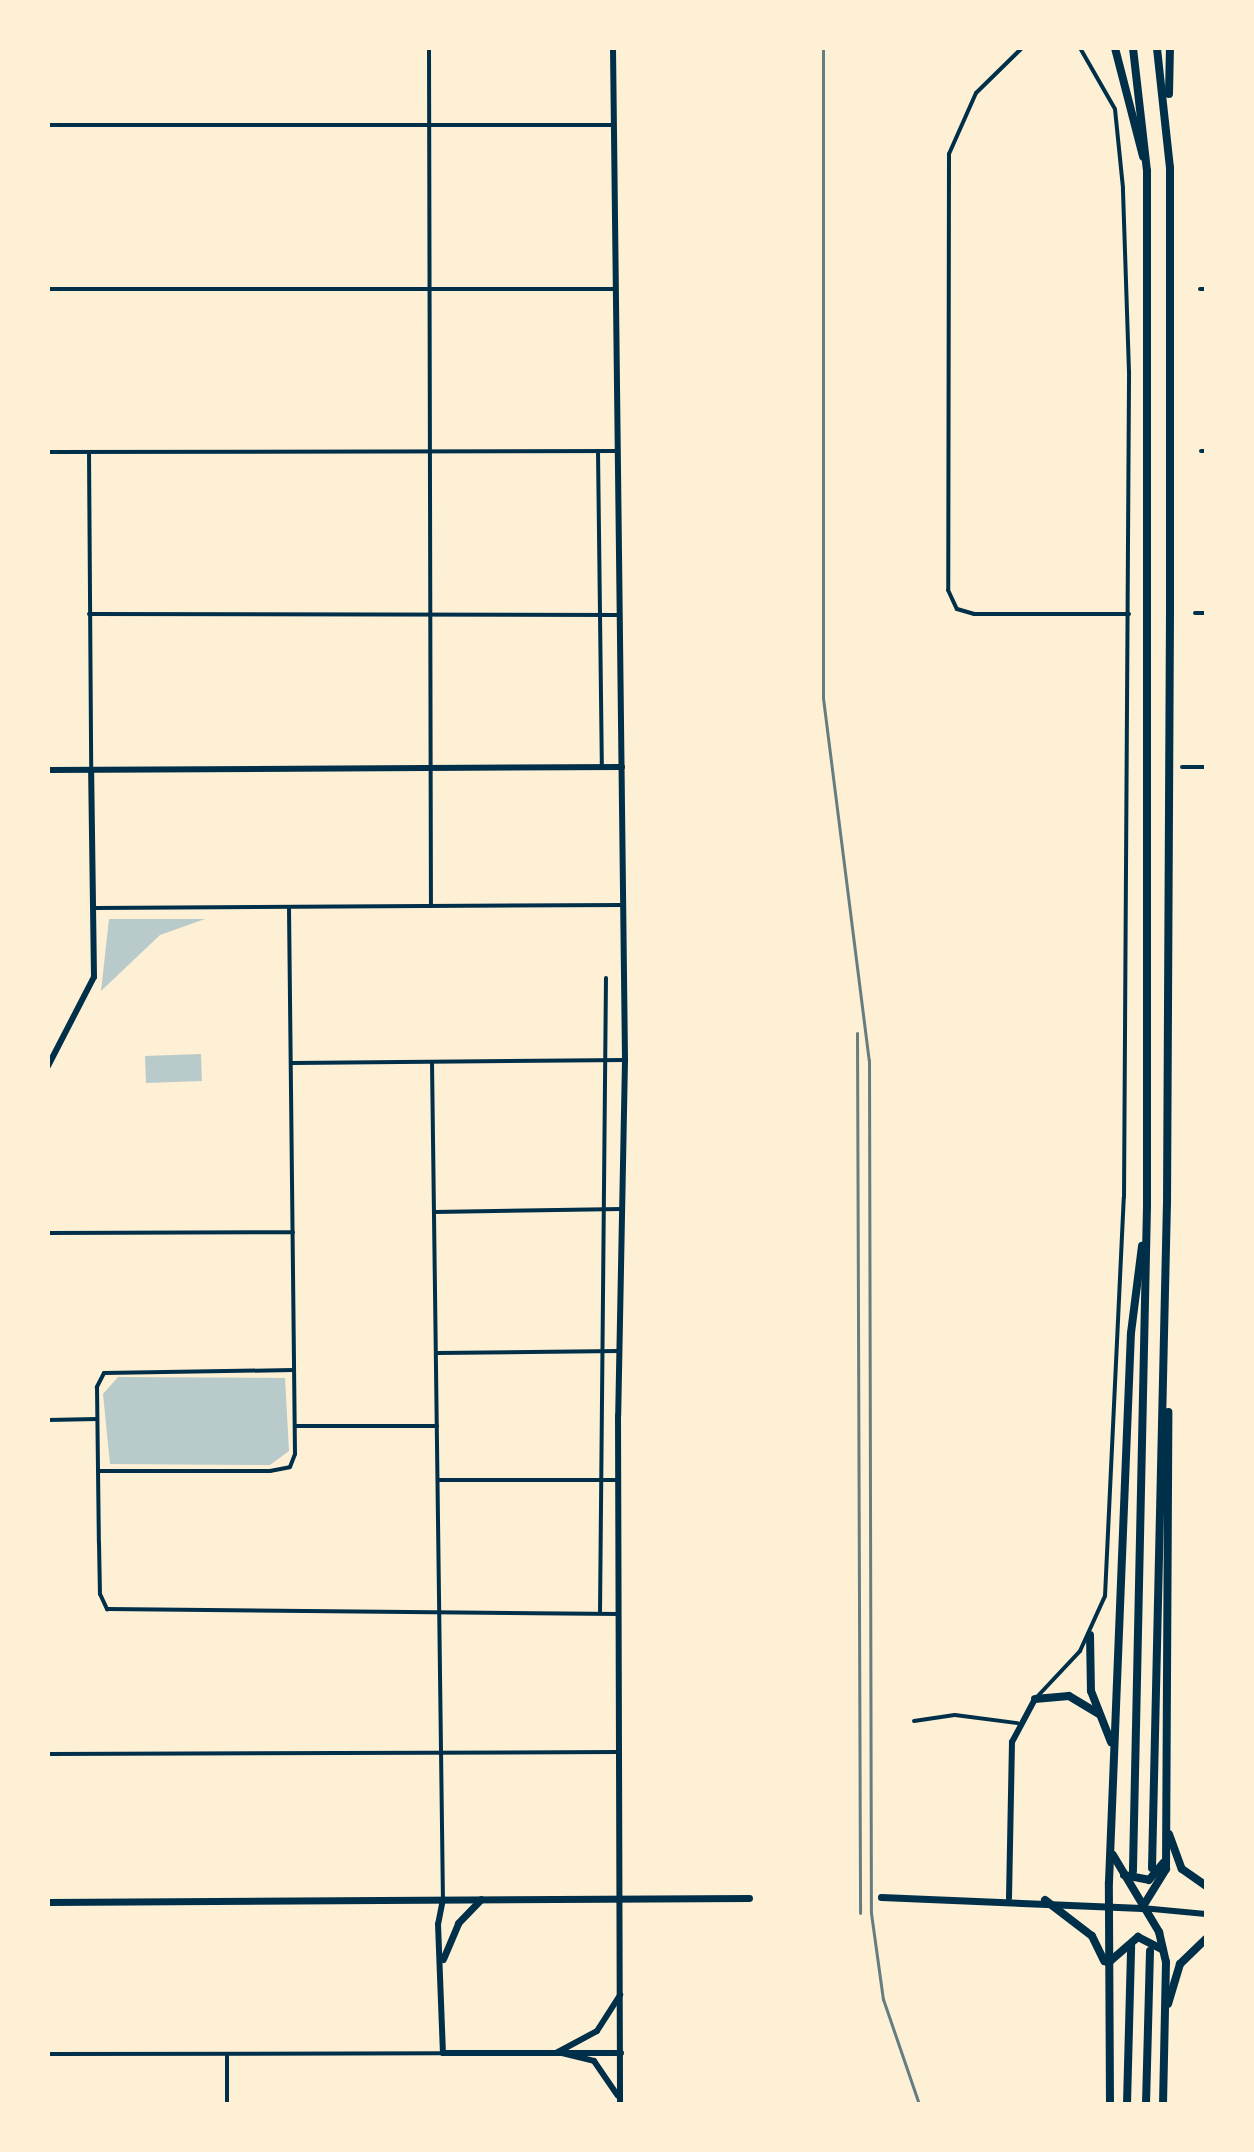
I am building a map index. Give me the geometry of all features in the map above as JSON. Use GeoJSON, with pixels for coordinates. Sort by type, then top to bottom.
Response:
{"type":"FeatureCollection","features":[{"type":"Feature","properties":{"kind":"highway"},"geometry":{"type":"LineString","coordinates":[[1115,48],[1147,171]]}},
{"type":"Feature","properties":{"kind":"highway"},"geometry":{"type":"LineString","coordinates":[[1133,48],[1147,171],[1147,1206],[1133,1871]]}},
{"type":"Feature","properties":{"kind":"highway"},"geometry":{"type":"LineString","coordinates":[[1157,48],[1168,119]]}},
{"type":"Feature","properties":{"kind":"highway"},"geometry":{"type":"LineString","coordinates":[[1152,1868],[1164,1363],[1170,48]]}},
{"type":"Feature","properties":{"kind":"highway"},"geometry":{"type":"LineString","coordinates":[[1110,2104],[1108,1905],[1131,1333],[1147,1206]]}},
{"type":"Feature","properties":{"kind":"highway"},"geometry":{"type":"LineString","coordinates":[[1142,1908],[1164,1879],[1166,1857],[1171,1537],[1164,1363]]}},
{"type":"Feature","properties":{"kind":"highway"},"geometry":{"type":"LineString","coordinates":[[1090,1635],[1091,1691],[1103,1717],[1114,1758]]}},
{"type":"Feature","properties":{"kind":"highway"},"geometry":{"type":"LineString","coordinates":[[1035,1699],[1069,1696],[1103,1717]]}},
{"type":"Feature","properties":{"kind":"highway"},"geometry":{"type":"LineString","coordinates":[[1166,1824],[1182,1869],[1206,1886]]}},
{"type":"Feature","properties":{"kind":"highway"},"geometry":{"type":"LineString","coordinates":[[1110,1845],[1163,1951],[1166,2012],[1163,2104]]}},
{"type":"Feature","properties":{"kind":"highway"},"geometry":{"type":"LineString","coordinates":[[1123,1875],[1149,1880],[1166,1857]]}},
{"type":"Feature","properties":{"kind":"highway"},"geometry":{"type":"LineString","coordinates":[[1045,1900],[1092,1936],[1108,1985]]}},
{"type":"Feature","properties":{"kind":"highway"},"geometry":{"type":"LineString","coordinates":[[1108,1964],[1130,1939],[1145,1937],[1163,1951]]}},
{"type":"Feature","properties":{"kind":"highway"},"geometry":{"type":"LineString","coordinates":[[1166,2012],[1180,1964],[1206,1939]]}},
{"type":"Feature","properties":{"kind":"highway"},"geometry":{"type":"LineString","coordinates":[[1127,2104],[1131,1946]]}},
{"type":"Feature","properties":{"kind":"highway"},"geometry":{"type":"LineString","coordinates":[[1146,2104],[1150,1951]]}},
{"type":"Feature","properties":{"kind":"main road"},"geometry":{"type":"LineString","coordinates":[[613,48],[625,1060],[618,1480],[623,1898],[620,2102]]}},
{"type":"Feature","properties":{"kind":"main road"},"geometry":{"type":"LineString","coordinates":[[48,770],[622,767]]}},
{"type":"Feature","properties":{"kind":"main road"},"geometry":{"type":"LineString","coordinates":[[48,1066],[92,989],[95,908],[91,771]]}},
{"type":"Feature","properties":{"kind":"main road"},"geometry":{"type":"LineString","coordinates":[[1009,1898],[1017,1723],[1035,1699]]}},
{"type":"Feature","properties":{"kind":"main road"},"geometry":{"type":"LineString","coordinates":[[881,1897],[1009,1898],[1206,1914]]}},
{"type":"Feature","properties":{"kind":"main road"},"geometry":{"type":"LineString","coordinates":[[48,1902],[749,1898]]}},
{"type":"Feature","properties":{"kind":"main road"},"geometry":{"type":"LineString","coordinates":[[441,1899],[443,2053],[621,2053]]}},
{"type":"Feature","properties":{"kind":"main road"},"geometry":{"type":"LineString","coordinates":[[443,1959],[458,1923],[481,1899]]}},
{"type":"Feature","properties":{"kind":"main road"},"geometry":{"type":"LineString","coordinates":[[558,2052],[597,2031],[622,1991]]}},
{"type":"Feature","properties":{"kind":"main road"},"geometry":{"type":"LineString","coordinates":[[558,2052],[594,2061],[620,2102]]}},
{"type":"Feature","properties":{"kind":"street"},"geometry":{"type":"LineString","coordinates":[[429,48],[431,906]]}},
{"type":"Feature","properties":{"kind":"street"},"geometry":{"type":"LineString","coordinates":[[1022,48],[976,93],[949,154],[948,590],[957,609],[1129,614]]}},
{"type":"Feature","properties":{"kind":"street"},"geometry":{"type":"LineString","coordinates":[[1035,1699],[1090,1635],[1110,1557],[1124,1197],[1129,614],[1118,128],[1100,74],[1080,48]]}},
{"type":"Feature","properties":{"kind":"street"},"geometry":{"type":"LineString","coordinates":[[48,125],[614,125]]}},
{"type":"Feature","properties":{"kind":"street"},"geometry":{"type":"LineString","coordinates":[[48,289],[616,289]]}},
{"type":"Feature","properties":{"kind":"street"},"geometry":{"type":"LineString","coordinates":[[598,451],[602,767]]}},
{"type":"Feature","properties":{"kind":"street"},"geometry":{"type":"LineString","coordinates":[[48,452],[618,451]]}},
{"type":"Feature","properties":{"kind":"street"},"geometry":{"type":"LineString","coordinates":[[89,452],[91,771]]}},
{"type":"Feature","properties":{"kind":"street"},"geometry":{"type":"LineString","coordinates":[[1195,613],[1206,613]]}},
{"type":"Feature","properties":{"kind":"street"},"geometry":{"type":"LineString","coordinates":[[89,614],[620,615]]}},
{"type":"Feature","properties":{"kind":"street"},"geometry":{"type":"LineString","coordinates":[[1182,767],[1206,767]]}},
{"type":"Feature","properties":{"kind":"street"},"geometry":{"type":"LineString","coordinates":[[95,908],[623,905]]}},
{"type":"Feature","properties":{"kind":"street"},"geometry":{"type":"LineString","coordinates":[[98,1471],[290,1467],[295,1426],[289,908]]}},
{"type":"Feature","properties":{"kind":"street"},"geometry":{"type":"LineString","coordinates":[[600,1613],[600,1351],[606,978]]}},
{"type":"Feature","properties":{"kind":"street"},"geometry":{"type":"LineString","coordinates":[[291,1063],[625,1060]]}},
{"type":"Feature","properties":{"kind":"street"},"geometry":{"type":"LineString","coordinates":[[432,1062],[442,1753],[441,1899]]}},
{"type":"Feature","properties":{"kind":"street"},"geometry":{"type":"LineString","coordinates":[[434,1212],[622,1209]]}},
{"type":"Feature","properties":{"kind":"street"},"geometry":{"type":"LineString","coordinates":[[48,1233],[293,1232]]}},
{"type":"Feature","properties":{"kind":"street"},"geometry":{"type":"LineString","coordinates":[[436,1353],[619,1351]]}},
{"type":"Feature","properties":{"kind":"street"},"geometry":{"type":"LineString","coordinates":[[294,1370],[121,1370],[104,1373],[97,1419],[100,1594],[107,1609],[122,1613],[620,1614]]}},
{"type":"Feature","properties":{"kind":"street"},"geometry":{"type":"LineString","coordinates":[[48,1420],[97,1419]]}},
{"type":"Feature","properties":{"kind":"street"},"geometry":{"type":"LineString","coordinates":[[295,1426],[437,1426]]}},
{"type":"Feature","properties":{"kind":"street"},"geometry":{"type":"LineString","coordinates":[[438,1480],[618,1480]]}},
{"type":"Feature","properties":{"kind":"street"},"geometry":{"type":"LineString","coordinates":[[914,1721],[955,1715],[1017,1723]]}},
{"type":"Feature","properties":{"kind":"street"},"geometry":{"type":"LineString","coordinates":[[48,1754],[621,1752]]}},
{"type":"Feature","properties":{"kind":"street"},"geometry":{"type":"LineString","coordinates":[[48,2054],[443,2053]]}},
{"type":"Feature","properties":{"kind":"street"},"geometry":{"type":"LineString","coordinates":[[227,2054],[227,2104]]}},
{"type":"Feature","properties":{"kind":"shaded area"},"geometry":{"type":"Polygon","coordinates":[[[109,919],[205,919],[160,935],[101,991],[109,919]]]}},
{"type":"Feature","properties":{"kind":"shaded area"},"geometry":{"type":"Polygon","coordinates":[[[201,1054],[202,1081],[146,1083],[145,1056],[201,1054]]]}},
{"type":"Feature","properties":{"kind":"shaded area"},"geometry":{"type":"Polygon","coordinates":[[[118,1377],[285,1378],[289,1451],[270,1465],[110,1464],[103,1394],[118,1377]]]}},
{"type":"Feature","properties":{"kind":"railway"},"geometry":{"type":"LineString","coordinates":[[823,48],[823,698],[869,1060],[871,1913],[883,1999],[919,2104]]}},
{"type":"Feature","properties":{"kind":"railway"},"geometry":{"type":"LineString","coordinates":[[857,1033],[860,1913]]}}]}
